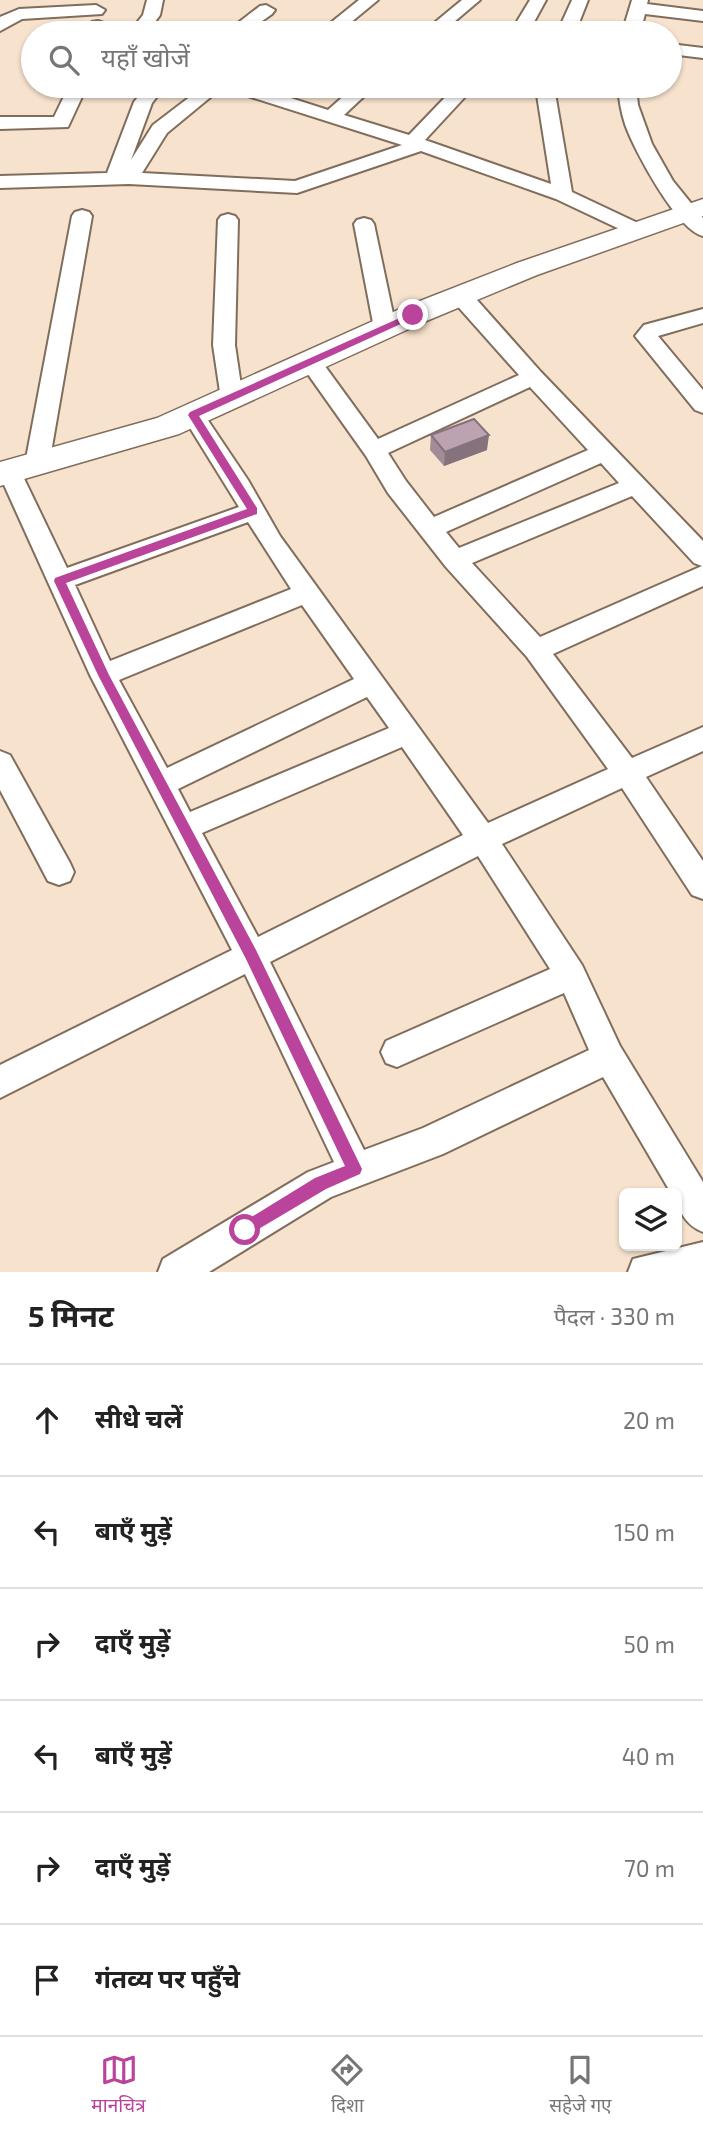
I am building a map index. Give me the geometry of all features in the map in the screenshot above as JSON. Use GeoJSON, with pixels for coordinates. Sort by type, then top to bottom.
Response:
{"type":"FeatureCollection","features":[{"type":"Feature","properties":{"kind":"street"},"geometry":{"type":"LineString","coordinates":[[147,21],[155,0]]}},
{"type":"Feature","properties":{"kind":"street"},"geometry":{"type":"LineString","coordinates":[[343,21],[370,0]]}},
{"type":"Feature","properties":{"kind":"street"},"geometry":{"type":"LineString","coordinates":[[446,21],[471,0]]}},
{"type":"Feature","properties":{"kind":"street"},"geometry":{"type":"LineString","coordinates":[[526,21],[538,0]]}},
{"type":"Feature","properties":{"kind":"street"},"geometry":{"type":"LineString","coordinates":[[571,21],[580,0]]}},
{"type":"Feature","properties":{"kind":"street"},"geometry":{"type":"LineString","coordinates":[[638,4],[703,16]]}},
{"type":"Feature","properties":{"kind":"street"},"geometry":{"type":"LineString","coordinates":[[0,26],[19,14],[56,6],[101,20]]}},
{"type":"Feature","properties":{"kind":"street"},"geometry":{"type":"LineString","coordinates":[[251,21],[266,10]]}},
{"type":"Feature","properties":{"kind":"street"},"geometry":{"type":"LineString","coordinates":[[682,50],[703,53]]}},
{"type":"Feature","properties":{"kind":"street"},"geometry":{"type":"LineString","coordinates":[[0,123],[61,123],[72,98]]}},
{"type":"Feature","properties":{"kind":"street"},"geometry":{"type":"LineString","coordinates":[[122,178],[140,110],[148,98]]}},
{"type":"Feature","properties":{"kind":"street"},"geometry":{"type":"LineString","coordinates":[[122,178],[160,129],[200,98]]}},
{"type":"Feature","properties":{"kind":"street"},"geometry":{"type":"LineString","coordinates":[[280,98],[563,195],[635,229]]}},
{"type":"Feature","properties":{"kind":"street"},"geometry":{"type":"LineString","coordinates":[[332,116],[352,98]]}},
{"type":"Feature","properties":{"kind":"street"},"geometry":{"type":"LineString","coordinates":[[0,182],[122,178],[298,187],[417,144],[457,98]]}},
{"type":"Feature","properties":{"kind":"street"},"geometry":{"type":"LineString","coordinates":[[547,98],[563,195]]}},
{"type":"Feature","properties":{"kind":"street"},"geometry":{"type":"LineString","coordinates":[[16,470],[168,425],[461,296],[635,229],[697,216],[632,122],[629,98]]}},
{"type":"Feature","properties":{"kind":"street"},"geometry":{"type":"LineString","coordinates":[[82,216],[16,470],[59,581],[103,675],[251,954],[355,1169]]}},
{"type":"Feature","properties":{"kind":"street"},"geometry":{"type":"LineString","coordinates":[[228,220],[224,345],[232,399]]}},
{"type":"Feature","properties":{"kind":"street"},"geometry":{"type":"LineString","coordinates":[[365,224],[385,328]]}},
{"type":"Feature","properties":{"kind":"street"},"geometry":{"type":"LineString","coordinates":[[461,296],[533,377],[703,557]]}},
{"type":"Feature","properties":{"kind":"street"},"geometry":{"type":"LineString","coordinates":[[701,398],[646,336],[652,330],[703,316]]}},
{"type":"Feature","properties":{"kind":"street"},"geometry":{"type":"LineString","coordinates":[[311,363],[374,450],[397,487],[456,560],[536,650],[628,774],[703,886]]}},
{"type":"Feature","properties":{"kind":"street"},"geometry":{"type":"LineString","coordinates":[[374,450],[533,377]]}},
{"type":"Feature","properties":{"kind":"street"},"geometry":{"type":"LineString","coordinates":[[193,415],[271,542],[483,839],[570,975],[609,1057],[703,1215]]}},
{"type":"Feature","properties":{"kind":"street"},"geometry":{"type":"LineString","coordinates":[[430,529],[605,452]]}},
{"type":"Feature","properties":{"kind":"street"},"geometry":{"type":"LineString","coordinates":[[456,560],[636,485]]}},
{"type":"Feature","properties":{"kind":"street"},"geometry":{"type":"LineString","coordinates":[[59,581],[254,511]]}},
{"type":"Feature","properties":{"kind":"street"},"geometry":{"type":"LineString","coordinates":[[536,650],[703,575]]}},
{"type":"Feature","properties":{"kind":"street"},"geometry":{"type":"LineString","coordinates":[[103,675],[309,592]]}},
{"type":"Feature","properties":{"kind":"street"},"geometry":{"type":"LineString","coordinates":[[161,784],[371,683]]}},
{"type":"Feature","properties":{"kind":"street"},"geometry":{"type":"LineString","coordinates":[[184,828],[406,733]]}},
{"type":"Feature","properties":{"kind":"street"},"geometry":{"type":"LineString","coordinates":[[0,1082],[483,839],[703,738]]}},
{"type":"Feature","properties":{"kind":"street"},"geometry":{"type":"LineString","coordinates":[[0,763],[60,873]]}},
{"type":"Feature","properties":{"kind":"street"},"geometry":{"type":"LineString","coordinates":[[397,1052],[570,975]]}},
{"type":"Feature","properties":{"kind":"street"},"geometry":{"type":"LineString","coordinates":[[176,1272],[289,1201],[355,1169],[431,1142],[609,1057]]}},
{"type":"Feature","properties":{"kind":"street"},"geometry":{"type":"LineString","coordinates":[[646,1272],[703,1261]]}},
{"type":"Feature","properties":{"kind":"building"},"geometry":{"type":"Polygon","coordinates":[[[474,419],[489,435],[445,452],[431,435],[474,419]]]}},
{"type":"Feature","properties":{"kind":"route"},"geometry":{"type":"LineString","coordinates":[[245,1230],[289,1201],[355,1169],[251,954],[103,675],[59,581],[254,511],[193,415],[413,315]]}}]}
